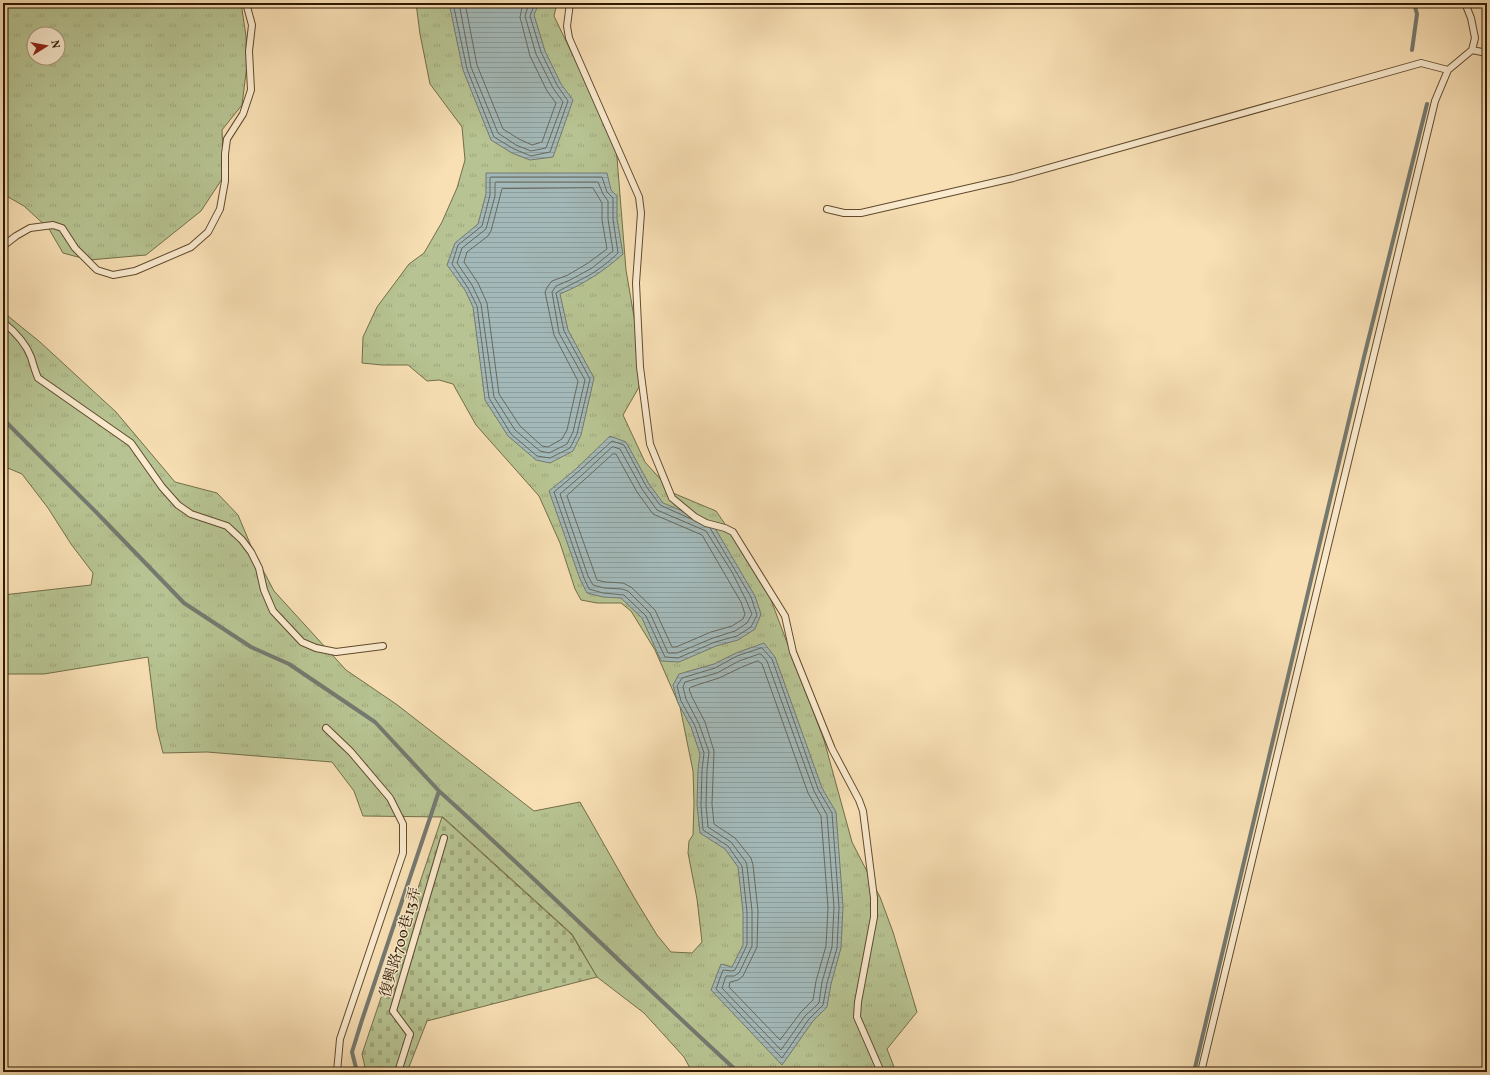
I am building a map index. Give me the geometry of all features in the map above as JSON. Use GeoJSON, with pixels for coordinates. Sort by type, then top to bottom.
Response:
{"type":"FeatureCollection","features":[{"type":"Feature","properties":{"kind":"lane"},"geometry":{"type":"LineString","coordinates":[[3,246],[30,228],[53,225],[62,228],[75,248],[97,270],[113,275],[135,271],[191,247],[208,232],[220,208],[225,181],[225,154],[227,139],[243,114],[252,90],[249,51],[252,25],[246,3]]}},
{"type":"Feature","properties":{"kind":"lane"},"geometry":{"type":"LineString","coordinates":[[570,3],[567,26],[569,38],[639,197],[641,213],[636,283],[640,367],[650,444],[672,498],[695,517],[706,523],[725,528],[733,532],[785,616],[793,652],[801,673],[832,749],[859,800],[863,811],[874,898],[874,917],[858,1002],[857,1017],[881,1072]]}},
{"type":"Feature","properties":{"kind":"lane"},"geometry":{"type":"LineString","coordinates":[[1202,1072],[1435,101],[1448,70],[1472,50],[1475,38],[1471,18],[1465,3]]}},
{"type":"Feature","properties":{"kind":"lane"},"geometry":{"type":"LineString","coordinates":[[1472,50],[1487,53]]}},
{"type":"Feature","properties":{"kind":"lane"},"geometry":{"type":"LineString","coordinates":[[827,209],[844,213],[861,213],[1013,178],[1421,63],[1448,70]]}},
{"type":"Feature","properties":{"kind":"lane"},"geometry":{"type":"LineString","coordinates":[[3,322],[24,344],[38,378],[131,443],[162,487],[178,505],[191,514],[227,526],[242,540],[251,552],[259,568],[264,590],[273,611],[302,642],[316,648],[336,652],[383,646]]}},
{"type":"Feature","properties":{"kind":"lane"},"geometry":{"type":"LineString","coordinates":[[326,728],[343,744],[390,798],[403,824],[402,853],[340,1039],[337,1072]]}},
{"type":"Feature","properties":{"kind":"lane","name":"復興路700巷13弄"},"geometry":{"type":"LineString","coordinates":[[398,1072],[410,1034],[393,1011],[444,838]]}},
{"type":"Feature","properties":{"kind":"green space"},"geometry":{"type":"Polygon","coordinates":[[[3,3],[241,3],[246,36],[247,65],[242,105],[222,130],[224,176],[201,211],[146,255],[89,260],[63,253],[49,229],[24,206],[3,194],[3,3]]]}},
{"type":"Feature","properties":{"kind":"green space"},"geometry":{"type":"Polygon","coordinates":[[[416,3],[557,3],[554,16],[616,145],[626,270],[641,358],[639,387],[623,415],[645,462],[673,493],[716,511],[763,579],[824,740],[852,842],[880,897],[893,932],[917,1012],[887,1049],[896,1072],[692,1072],[684,1057],[644,1013],[597,977],[572,934],[443,817],[363,816],[354,791],[332,762],[207,752],[163,753],[157,729],[148,657],[44,674],[3,674],[3,595],[91,585],[93,573],[71,544],[48,508],[22,474],[3,466],[3,312],[40,342],[116,412],[175,482],[217,493],[238,515],[254,553],[274,591],[346,670],[396,704],[534,811],[580,802],[635,899],[657,935],[671,952],[692,953],[702,942],[697,899],[688,853],[689,841],[693,835],[693,771],[680,707],[655,650],[631,611],[621,603],[597,603],[581,600],[575,589],[560,543],[539,496],[476,425],[453,384],[439,380],[427,381],[408,365],[362,363],[363,337],[377,307],[409,264],[424,253],[442,222],[457,188],[465,160],[462,127],[430,84],[420,34],[416,3]]]}},
{"type":"Feature","properties":{"kind":"green space"},"geometry":{"type":"Polygon","coordinates":[[[442,817],[572,935],[597,977],[427,1021],[407,1072],[366,1072],[362,1054],[442,817]]]}},
{"type":"Feature","properties":{"kind":"water"},"geometry":{"type":"Polygon","coordinates":[[[449,3],[539,3],[534,15],[545,51],[561,84],[573,100],[553,157],[530,160],[512,153],[491,140],[463,70],[449,3]]]}},
{"type":"Feature","properties":{"kind":"water"},"geometry":{"type":"Polygon","coordinates":[[[486,173],[607,173],[611,190],[617,196],[617,219],[623,254],[593,277],[560,294],[568,330],[594,378],[581,435],[573,451],[550,463],[536,460],[508,436],[485,400],[473,307],[465,290],[447,265],[455,243],[478,224],[486,194],[486,173]]]}},
{"type":"Feature","properties":{"kind":"water"},"geometry":{"type":"Polygon","coordinates":[[[610,436],[626,442],[649,484],[663,503],[712,523],[755,596],[761,614],[755,629],[738,640],[716,646],[679,662],[661,661],[642,618],[621,598],[603,597],[587,593],[580,579],[549,491],[576,469],[610,436]]]}},
{"type":"Feature","properties":{"kind":"water"},"geometry":{"type":"Polygon","coordinates":[[[764,643],[775,657],[822,788],[836,812],[843,907],[841,948],[831,984],[827,1007],[813,1021],[782,1065],[711,990],[721,964],[732,967],[743,945],[743,912],[738,867],[725,849],[700,833],[697,805],[700,754],[691,727],[678,703],[673,685],[679,674],[714,664],[736,653],[764,643]]]}},
{"type":"Feature","properties":{"kind":"waterway"},"geometry":{"type":"LineString","coordinates":[[1412,50],[1417,14],[1414,3]]}},
{"type":"Feature","properties":{"kind":"waterway"},"geometry":{"type":"LineString","coordinates":[[1194,1072],[1364,357],[1427,104]]}},
{"type":"Feature","properties":{"kind":"waterway"},"geometry":{"type":"LineString","coordinates":[[3,419],[184,603],[251,647],[289,664],[375,722],[439,791],[352,1052],[357,1072]]}},
{"type":"Feature","properties":{"kind":"waterway"},"geometry":{"type":"LineString","coordinates":[[439,791],[738,1072]]}}]}
